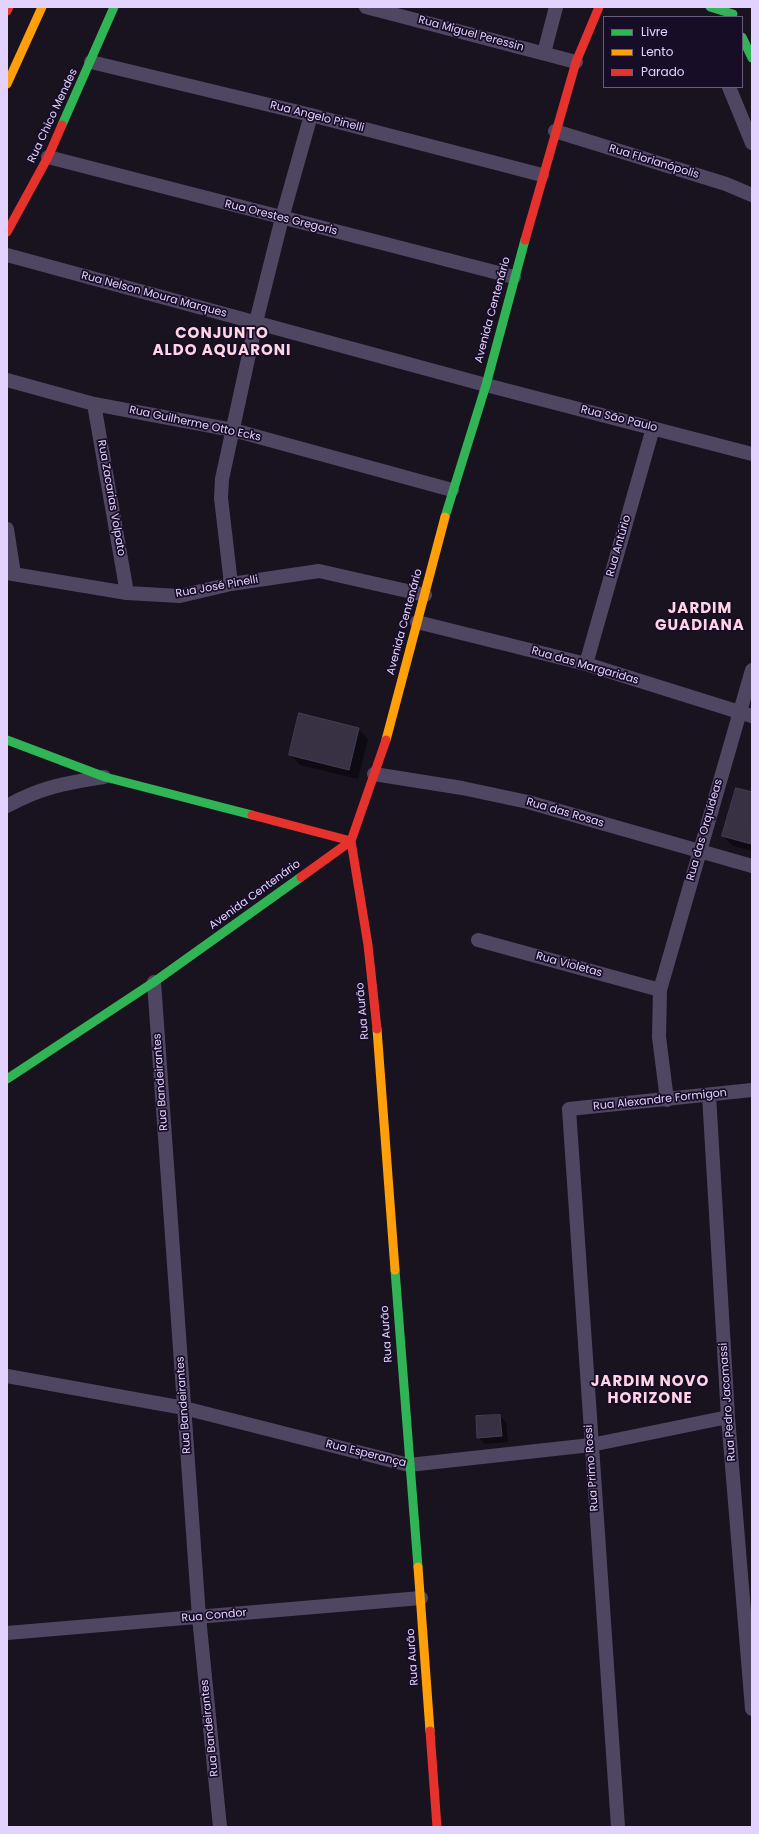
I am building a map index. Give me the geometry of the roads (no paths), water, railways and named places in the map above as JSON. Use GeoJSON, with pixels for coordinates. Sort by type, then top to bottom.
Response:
{"type":"FeatureCollection","features":[{"type":"Feature","properties":{"kind":"main road"},"geometry":{"type":"LineString","coordinates":[[7,11],[9,7]]}},
{"type":"Feature","properties":{"kind":"main road"},"geometry":{"type":"LineString","coordinates":[[7,84],[42,7]]}},
{"type":"Feature","properties":{"kind":"main road","name":"Rua Chico Mendes"},"geometry":{"type":"LineString","coordinates":[[7,232],[48,157],[114,7]]}},
{"type":"Feature","properties":{"kind":"main road","name":"Avenida Centenário"},"geometry":{"type":"LineString","coordinates":[[7,1079],[154,982],[351,841],[390,727],[452,490],[486,385],[555,130],[576,62],[598,7]]}},
{"type":"Feature","properties":{"kind":"main road"},"geometry":{"type":"LineString","coordinates":[[710,7],[732,13]]}},
{"type":"Feature","properties":{"kind":"main road"},"geometry":{"type":"LineString","coordinates":[[743,39],[752,58]]}},
{"type":"Feature","properties":{"kind":"main road"},"geometry":{"type":"LineString","coordinates":[[7,740],[105,777],[351,841]]}},
{"type":"Feature","properties":{"kind":"main road","name":"Rua Aurão"},"geometry":{"type":"LineString","coordinates":[[351,841],[368,945],[375,1005],[409,1465],[421,1598],[437,1827]]}},
{"type":"Feature","properties":{"kind":"street","name":"Rua Miguel Peressin"},"geometry":{"type":"LineString","coordinates":[[366,7],[576,62]]}},
{"type":"Feature","properties":{"kind":"street"},"geometry":{"type":"LineString","coordinates":[[544,53],[556,7]]}},
{"type":"Feature","properties":{"kind":"street","name":"Rua Angelo Pinelli"},"geometry":{"type":"LineString","coordinates":[[91,62],[311,115],[542,175]]}},
{"type":"Feature","properties":{"kind":"street"},"geometry":{"type":"LineString","coordinates":[[729,88],[752,143]]}},
{"type":"Feature","properties":{"kind":"street"},"geometry":{"type":"LineString","coordinates":[[231,584],[221,498],[222,479],[256,322],[282,218],[311,115]]}},
{"type":"Feature","properties":{"kind":"street","name":"Rua Florianópolis"},"geometry":{"type":"LineString","coordinates":[[555,130],[726,184],[752,195]]}},
{"type":"Feature","properties":{"kind":"street","name":"Rua Orestes Gregoris"},"geometry":{"type":"LineString","coordinates":[[48,157],[514,277]]}},
{"type":"Feature","properties":{"kind":"street","name":"Rua Nelson Moura Marques"},"geometry":{"type":"LineString","coordinates":[[7,255],[486,385]]}},
{"type":"Feature","properties":{"kind":"street","name":"Rua Guilherme Otto Ecks"},"geometry":{"type":"LineString","coordinates":[[7,380],[94,404],[232,430],[452,490]]}},
{"type":"Feature","properties":{"kind":"street","name":"Rua São Paulo"},"geometry":{"type":"LineString","coordinates":[[486,385],[752,454]]}},
{"type":"Feature","properties":{"kind":"street","name":"Rua Zacarias Volpato"},"geometry":{"type":"LineString","coordinates":[[94,404],[127,593]]}},
{"type":"Feature","properties":{"kind":"street","name":"Rua Antúrio"},"geometry":{"type":"LineString","coordinates":[[586,664],[653,428]]}},
{"type":"Feature","properties":{"kind":"street"},"geometry":{"type":"LineString","coordinates":[[7,529],[11,573]]}},
{"type":"Feature","properties":{"kind":"street","name":"Rua José Pinelli"},"geometry":{"type":"LineString","coordinates":[[11,573],[127,593],[180,596],[231,584],[319,571],[425,595]]}},
{"type":"Feature","properties":{"kind":"street","name":"Rua das Margaridas"},"geometry":{"type":"LineString","coordinates":[[417,622],[586,664],[746,714]]}},
{"type":"Feature","properties":{"kind":"street","name":"Rua das Orquídeas"},"geometry":{"type":"LineString","coordinates":[[667,1100],[659,1037],[660,990],[699,852],[746,714],[752,670]]}},
{"type":"Feature","properties":{"kind":"street","name":"Rua das Rosas"},"geometry":{"type":"LineString","coordinates":[[374,774],[462,788],[528,802],[752,866]]}},
{"type":"Feature","properties":{"kind":"street"},"geometry":{"type":"LineString","coordinates":[[7,806],[27,795],[53,786],[105,777]]}},
{"type":"Feature","properties":{"kind":"street","name":"Rua Violetas"},"geometry":{"type":"LineString","coordinates":[[478,940],[660,990]]}},
{"type":"Feature","properties":{"kind":"street","name":"Rua Bandeirantes"},"geometry":{"type":"LineString","coordinates":[[154,982],[199,1617],[220,1827]]}},
{"type":"Feature","properties":{"kind":"street","name":"Rua Alexandre Formigon"},"geometry":{"type":"LineString","coordinates":[[569,1110],[752,1090]]}},
{"type":"Feature","properties":{"kind":"street","name":"Rua Pedro Jacomassi"},"geometry":{"type":"LineString","coordinates":[[709,1095],[728,1417],[752,1709]]}},
{"type":"Feature","properties":{"kind":"street","name":"Rua Primo Rossi"},"geometry":{"type":"LineString","coordinates":[[569,1110],[618,1827]]}},
{"type":"Feature","properties":{"kind":"street","name":"Rua Esperança"},"geometry":{"type":"LineString","coordinates":[[7,1376],[184,1408],[409,1465],[591,1445],[728,1417]]}},
{"type":"Feature","properties":{"kind":"street","name":"Rua Condor"},"geometry":{"type":"LineString","coordinates":[[7,1633],[421,1598]]}},
{"type":"Feature","properties":{"kind":"district","name":"CONJUNTO ALDO AQUARONI"},"geometry":{"type":"Point","coordinates":[222,342]}},
{"type":"Feature","properties":{"kind":"district","name":"JARDIM GUADIANA"},"geometry":{"type":"Point","coordinates":[700,618]}},
{"type":"Feature","properties":{"kind":"district","name":"JARDIM NOVO HORIZONE"},"geometry":{"type":"Point","coordinates":[650,1390]}}]}
